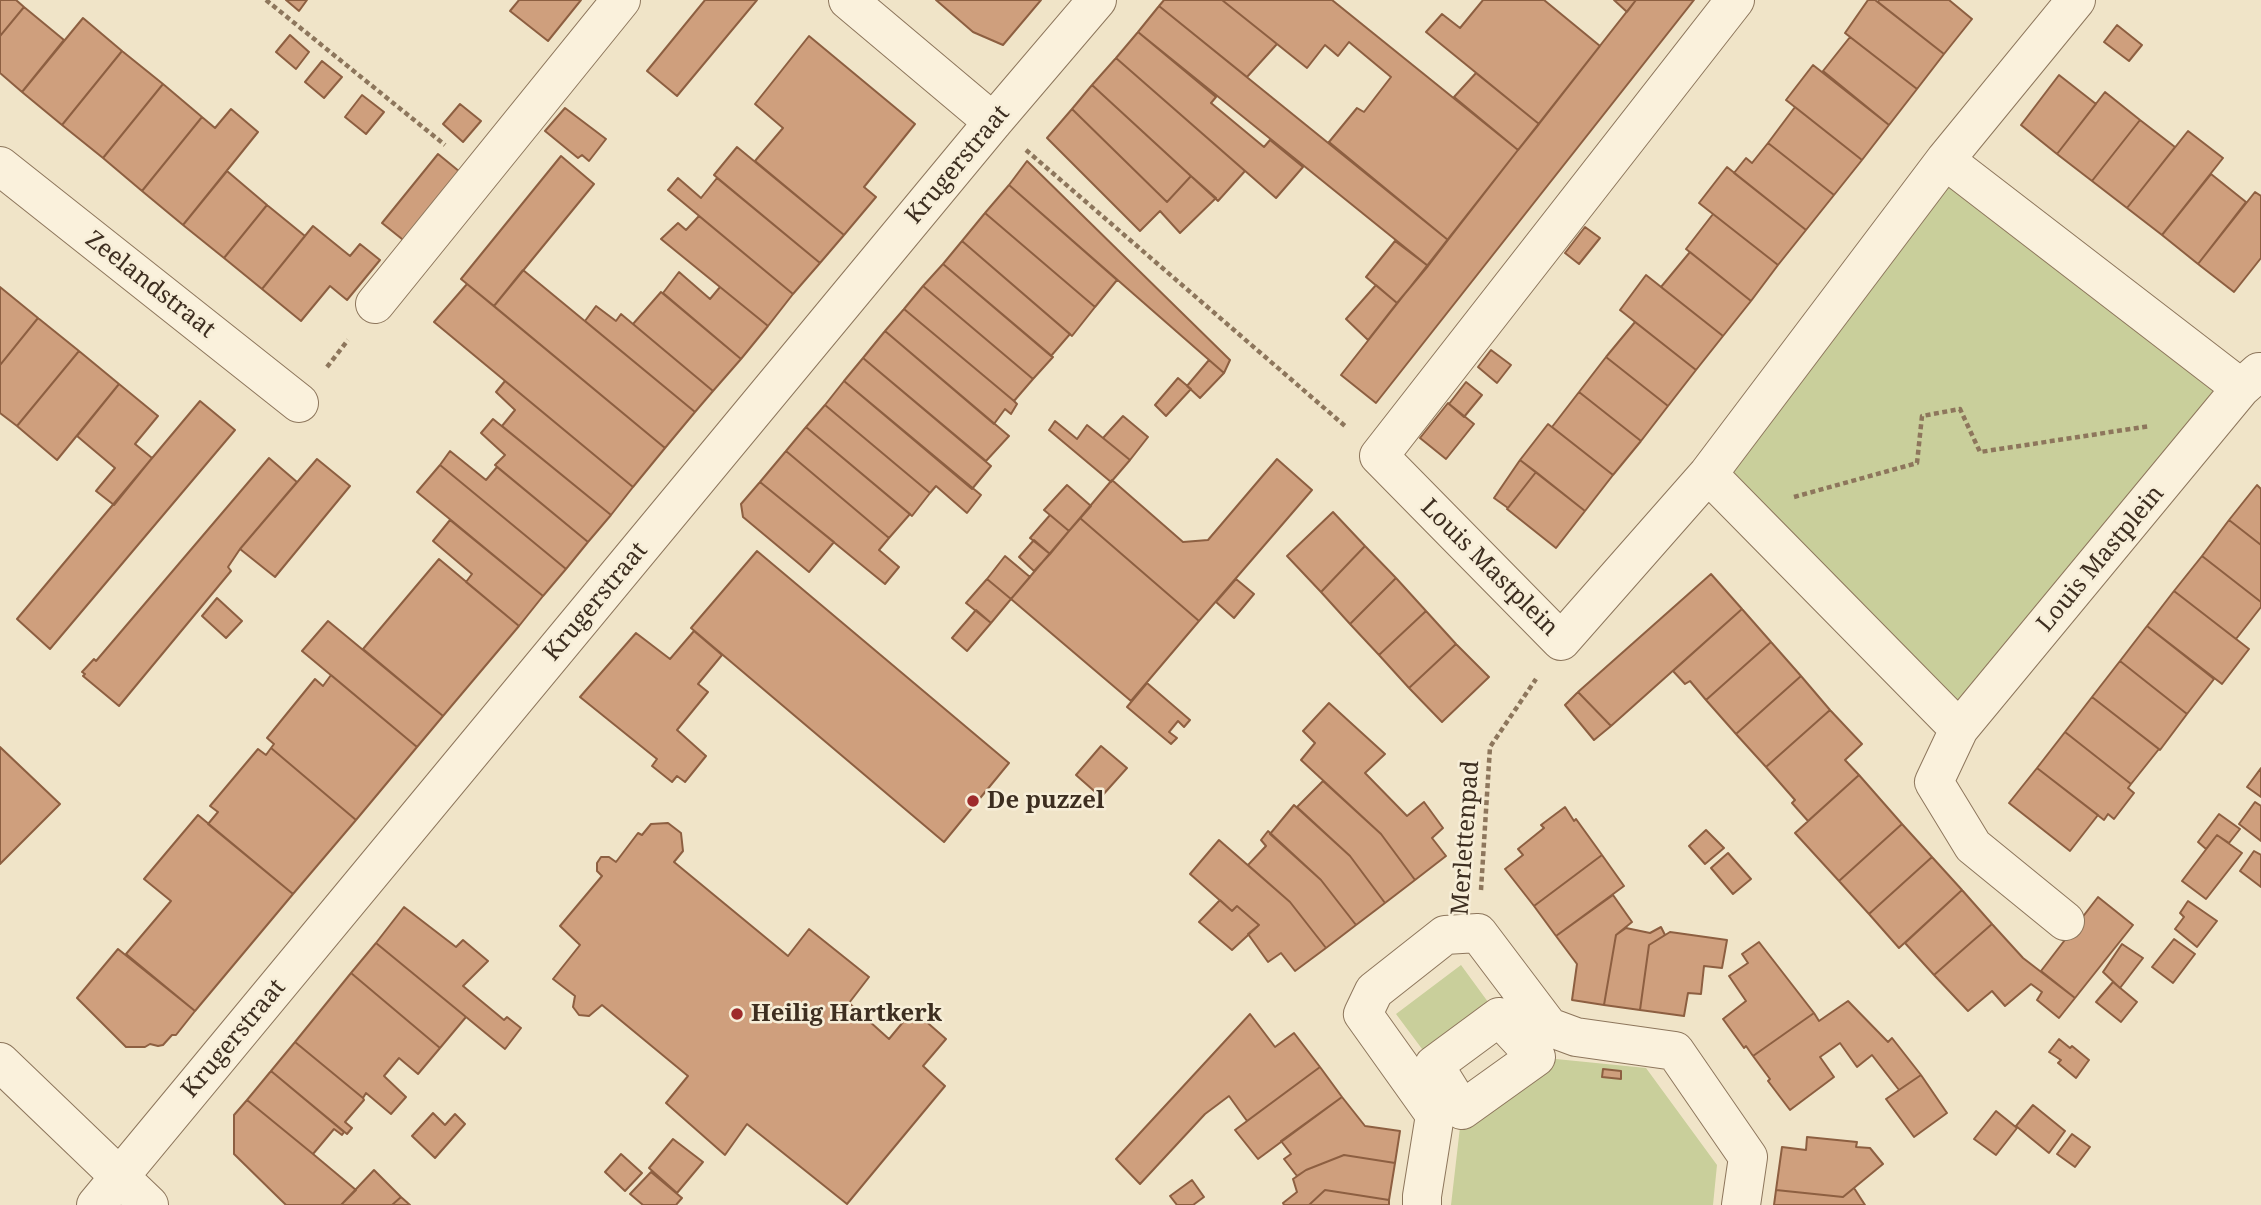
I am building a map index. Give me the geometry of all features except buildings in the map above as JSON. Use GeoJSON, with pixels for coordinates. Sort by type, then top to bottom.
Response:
{"type":"FeatureCollection","features":[{"type":"Feature","properties":{"kind":"street"},"geometry":{"type":"LineString","coordinates":[[376,304],[621,0]]}},
{"type":"Feature","properties":{"kind":"street"},"geometry":{"type":"LineString","coordinates":[[848,0],[993,122]]}},
{"type":"Feature","properties":{"kind":"street","name":"Krugerstraat"},"geometry":{"type":"LineString","coordinates":[[96,1205],[1097,0]]}},
{"type":"Feature","properties":{"kind":"street"},"geometry":{"type":"LineString","coordinates":[[1379,456],[1735,0]]}},
{"type":"Feature","properties":{"kind":"street","name":"Louis Mastplein"},"geometry":{"type":"LineString","coordinates":[[1379,456],[1561,641],[1708,474],[2059,6]]}},
{"type":"Feature","properties":{"kind":"street"},"geometry":{"type":"LineString","coordinates":[[1945,160],[2241,391]]}},
{"type":"Feature","properties":{"kind":"street","name":"Zeelandstraat"},"geometry":{"type":"LineString","coordinates":[[0,166],[299,403]]}},
{"type":"Feature","properties":{"kind":"street","name":"Louis Mastplein"},"geometry":{"type":"LineString","coordinates":[[2065,922],[1973,846],[1934,782],[1959,729],[2241,391]]}},
{"type":"Feature","properties":{"kind":"street"},"geometry":{"type":"LineString","coordinates":[[1708,474],[1959,729]]}},
{"type":"Feature","properties":{"kind":"street"},"geometry":{"type":"LineString","coordinates":[[1422,1205],[1435,1115],[1363,1014],[1374,990],[1444,935],[1478,933],[1549,1027],[1576,1037],[1675,1051],[1748,1157],[1741,1205]]}},
{"type":"Feature","properties":{"kind":"street"},"geometry":{"type":"LineString","coordinates":[[0,1062],[149,1205]]}},
{"type":"Feature","properties":{"kind":"path"},"geometry":{"type":"LineString","coordinates":[[266,0],[481,174]]}},
{"type":"Feature","properties":{"kind":"path"},"geometry":{"type":"LineString","coordinates":[[993,122],[1379,456]]}},
{"type":"Feature","properties":{"kind":"path"},"geometry":{"type":"LineString","coordinates":[[299,403],[376,304]]}},
{"type":"Feature","properties":{"kind":"path"},"geometry":{"type":"LineString","coordinates":[[1745,510],[1917,463],[1922,415],[1960,409],[1980,452],[2241,391]]}},
{"type":"Feature","properties":{"kind":"path","name":"Merlettenpad"},"geometry":{"type":"LineString","coordinates":[[1478,933],[1490,747],[1561,641]]}},
{"type":"Feature","properties":{"kind":"green space"},"geometry":{"type":"Polygon","coordinates":[[[1945,160],[2241,388],[1959,729],[1708,474],[1945,160]]]}},
{"type":"Feature","properties":{"kind":"green space"},"geometry":{"type":"Polygon","coordinates":[[[1461,965],[1499,1017],[1434,1065],[1396,1014],[1461,965]]]}},
{"type":"Feature","properties":{"kind":"green space"},"geometry":{"type":"Polygon","coordinates":[[[1536,1057],[1646,1068],[1717,1165],[1713,1205],[1451,1205],[1462,1110],[1536,1057]]]}},
{"type":"Feature","properties":{"kind":"place","name":"De puzzel"},"geometry":{"type":"Point","coordinates":[973,801]}},
{"type":"Feature","properties":{"kind":"place","name":"Heilig Hartkerk"},"geometry":{"type":"Point","coordinates":[737,1014]}}]}
